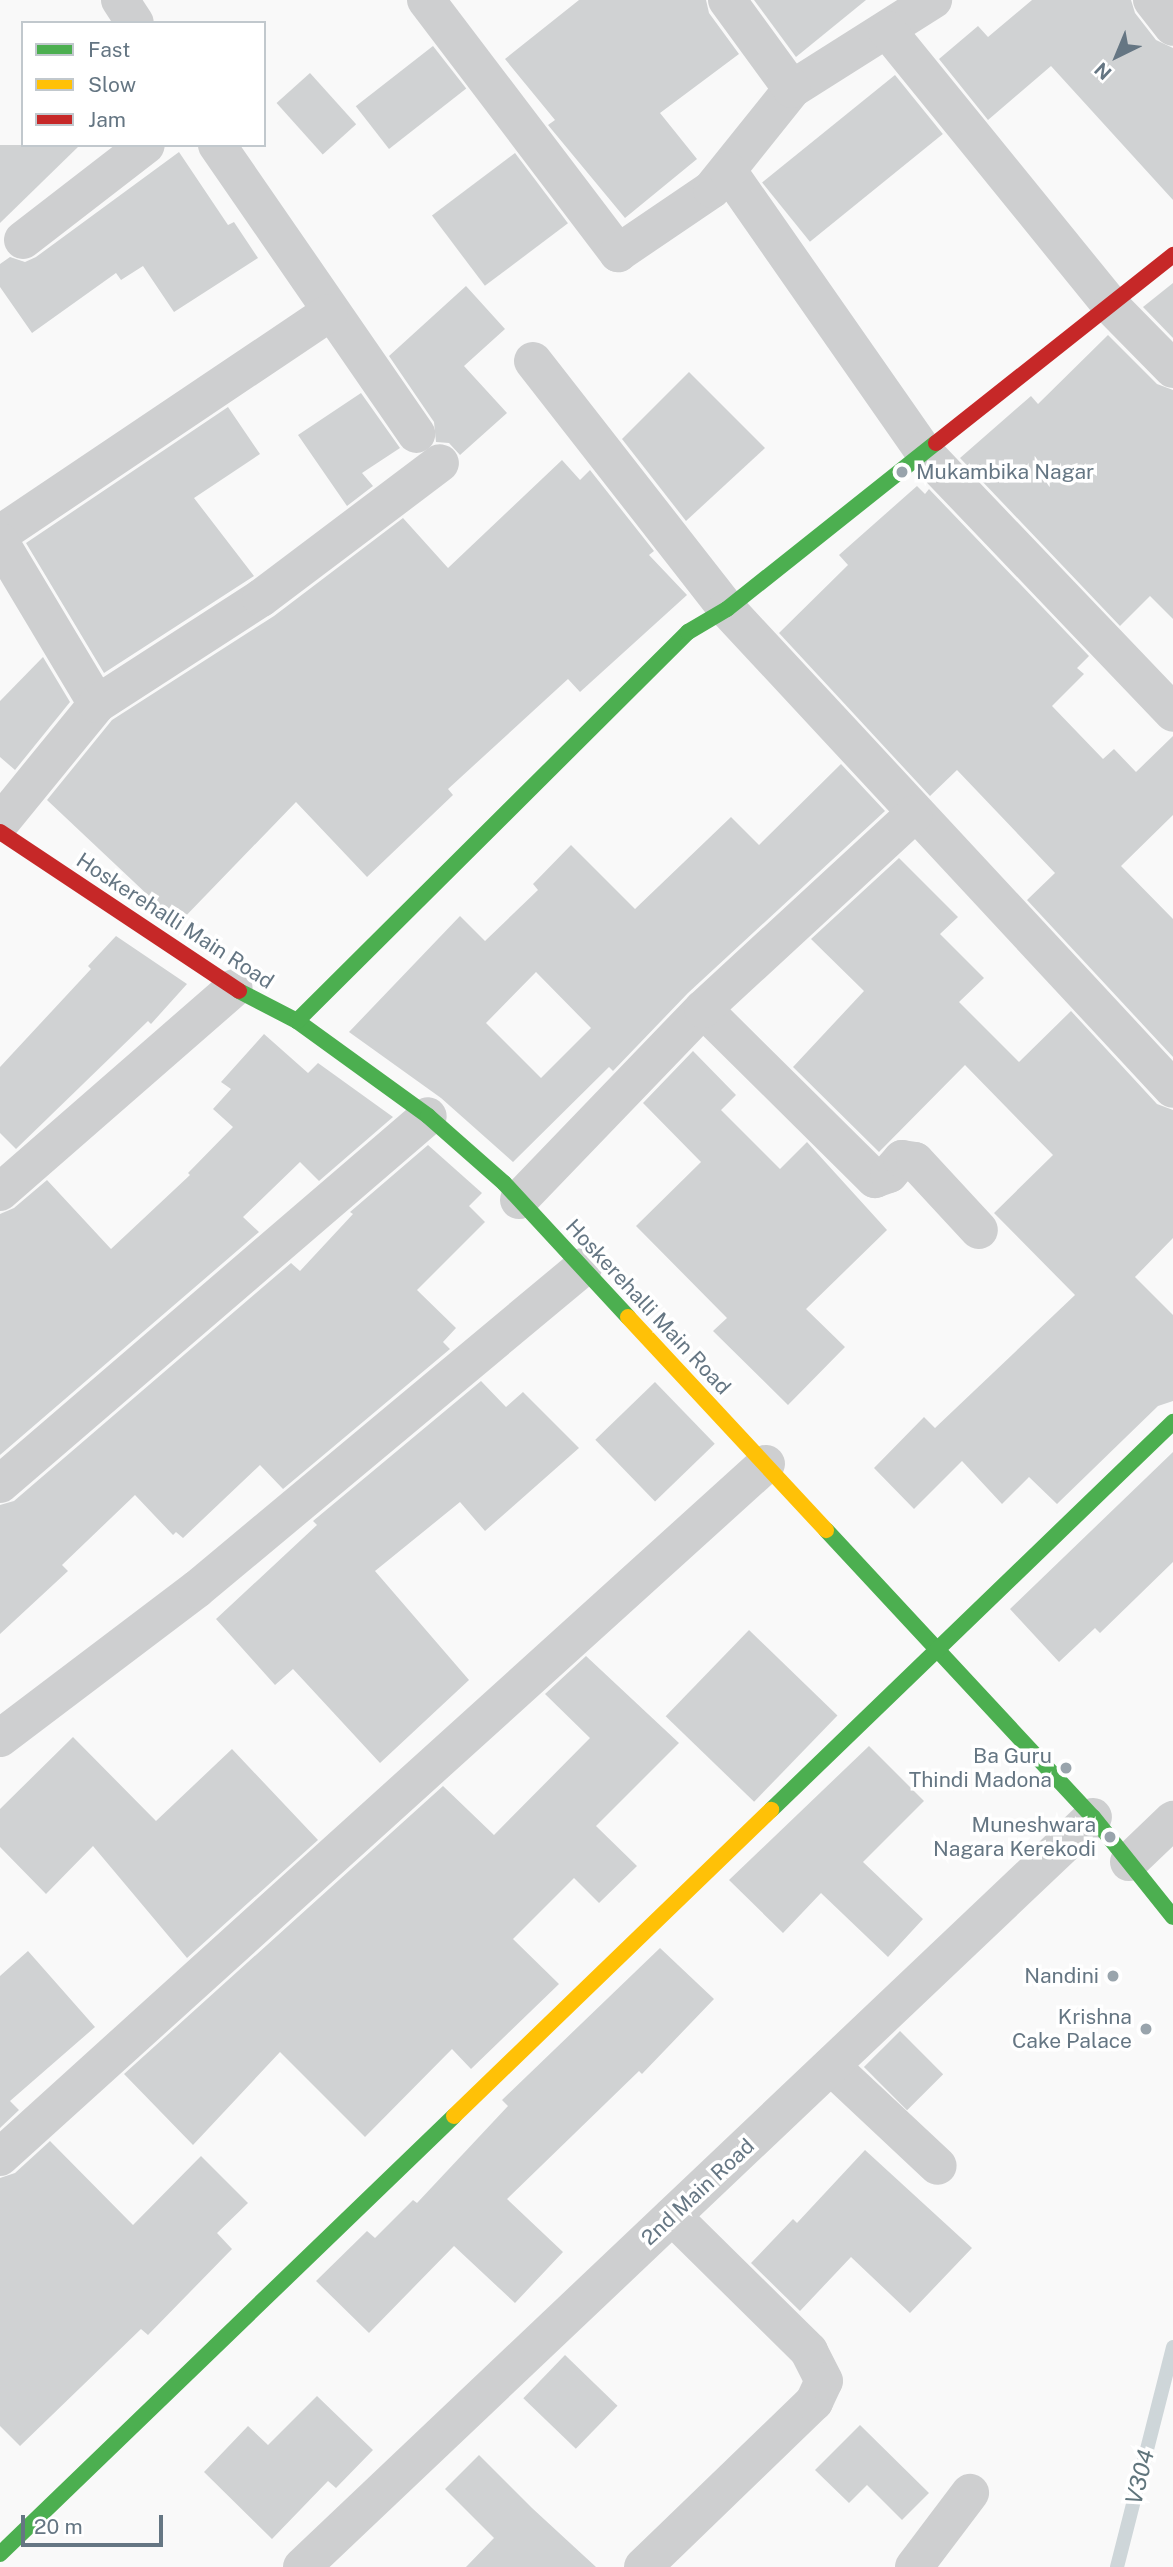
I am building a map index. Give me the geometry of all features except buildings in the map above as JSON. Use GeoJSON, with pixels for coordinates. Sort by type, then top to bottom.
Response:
{"type":"FeatureCollection","features":[{"type":"Feature","properties":{"kind":"street"},"geometry":{"type":"LineString","coordinates":[[120,0],[134,21]]}},
{"type":"Feature","properties":{"kind":"street"},"geometry":{"type":"LineString","coordinates":[[426,0],[618,253],[712,189],[792,89],[933,0]]}},
{"type":"Feature","properties":{"kind":"street"},"geometry":{"type":"LineString","coordinates":[[727,0],[792,89]]}},
{"type":"Feature","properties":{"kind":"street"},"geometry":{"type":"LineString","coordinates":[[1152,0],[1173,27]]}},
{"type":"Feature","properties":{"kind":"street"},"geometry":{"type":"LineString","coordinates":[[887,30],[1112,307],[1173,369]]}},
{"type":"Feature","properties":{"kind":"street"},"geometry":{"type":"LineString","coordinates":[[23,240],[143,147]]}},
{"type":"Feature","properties":{"kind":"street"},"geometry":{"type":"LineString","coordinates":[[0,823],[97,704],[261,598],[428,449],[329,313],[218,147]]}},
{"type":"Feature","properties":{"kind":"street"},"geometry":{"type":"LineString","coordinates":[[727,171],[923,451],[1173,713]]}},
{"type":"Feature","properties":{"kind":"street"},"geometry":{"type":"LineString","coordinates":[[298,1021],[688,632],[727,609],[923,451],[1112,307],[1173,255]]}},
{"type":"Feature","properties":{"kind":"street"},"geometry":{"type":"LineString","coordinates":[[0,534],[329,313]]}},
{"type":"Feature","properties":{"kind":"street"},"geometry":{"type":"LineString","coordinates":[[533,361],[727,609],[914,814],[1173,1089]]}},
{"type":"Feature","properties":{"kind":"street"},"geometry":{"type":"LineString","coordinates":[[0,542],[97,704]]}},
{"type":"Feature","properties":{"kind":"street"},"geometry":{"type":"LineString","coordinates":[[519,1200],[703,1009],[914,814]]}},
{"type":"Feature","properties":{"kind":"street","name":"Hoskerehalli Main Road"},"geometry":{"type":"LineString","coordinates":[[0,832],[234,988],[298,1021],[428,1116],[519,1200],[766,1464],[935,1651],[1093,1817],[1173,1917]]}},
{"type":"Feature","properties":{"kind":"street"},"geometry":{"type":"LineString","coordinates":[[0,1192],[234,988]]}},
{"type":"Feature","properties":{"kind":"street"},"geometry":{"type":"LineString","coordinates":[[703,1009],[875,1179],[889,1174],[902,1159],[915,1161],[979,1230]]}},
{"type":"Feature","properties":{"kind":"street"},"geometry":{"type":"LineString","coordinates":[[0,1484],[428,1116]]}},
{"type":"Feature","properties":{"kind":"street"},"geometry":{"type":"LineString","coordinates":[[0,1738],[197,1589],[583,1267]]}},
{"type":"Feature","properties":{"kind":"street"},"geometry":{"type":"LineString","coordinates":[[0,2554],[1173,1422]]}},
{"type":"Feature","properties":{"kind":"street"},"geometry":{"type":"LineString","coordinates":[[0,2157],[766,1464]]}},
{"type":"Feature","properties":{"kind":"street","name":"2nd Main Road"},"geometry":{"type":"LineString","coordinates":[[302,2567],[1093,1817]]}},
{"type":"Feature","properties":{"kind":"street"},"geometry":{"type":"LineString","coordinates":[[1129,1862],[1173,1820]]}},
{"type":"Feature","properties":{"kind":"street"},"geometry":{"type":"LineString","coordinates":[[831,2066],[938,2166]]}},
{"type":"Feature","properties":{"kind":"street"},"geometry":{"type":"LineString","coordinates":[[643,2567],[814,2402],[824,2381],[809,2351],[672,2216]]}},
{"type":"Feature","properties":{"kind":"street"},"geometry":{"type":"LineString","coordinates":[[914,2567],[970,2493]]}},
{"type":"Feature","properties":{"kind":"waterway","name":"V304"},"geometry":{"type":"LineString","coordinates":[[1117,2567],[1173,2347]]}},
{"type":"Feature","properties":{"kind":"traffic: fast"},"geometry":{"type":"LineString","coordinates":[[297,1021],[688,632],[727,609],[936,443]]}},
{"type":"Feature","properties":{"kind":"traffic: fast"},"geometry":{"type":"LineString","coordinates":[[239,991],[297,1021],[428,1116],[504,1183],[628,1317]]}},
{"type":"Feature","properties":{"kind":"traffic: fast"},"geometry":{"type":"LineString","coordinates":[[771,1810],[1173,1422]]}},
{"type":"Feature","properties":{"kind":"traffic: fast"},"geometry":{"type":"LineString","coordinates":[[826,1530],[1093,1817],[1173,1917]]}},
{"type":"Feature","properties":{"kind":"traffic: fast"},"geometry":{"type":"LineString","coordinates":[[0,2554],[454,2116]]}},
{"type":"Feature","properties":{"kind":"traffic: slow"},"geometry":{"type":"LineString","coordinates":[[628,1317],[826,1530]]}},
{"type":"Feature","properties":{"kind":"traffic: slow"},"geometry":{"type":"LineString","coordinates":[[454,2116],[771,1810]]}},
{"type":"Feature","properties":{"kind":"traffic: jam"},"geometry":{"type":"LineString","coordinates":[[936,443],[1173,255]]}},
{"type":"Feature","properties":{"kind":"traffic: jam"},"geometry":{"type":"LineString","coordinates":[[0,832],[239,991]]}},
{"type":"Feature","properties":{"kind":"place","name":"Mukambika Nagar"},"geometry":{"type":"Point","coordinates":[902,472]}},
{"type":"Feature","properties":{"kind":"place","name":"Ba Guru Thindi Madona"},"geometry":{"type":"Point","coordinates":[1066,1768]}},
{"type":"Feature","properties":{"kind":"place","name":"Muneshwara Nagara Kerekodi"},"geometry":{"type":"Point","coordinates":[1110,1837]}},
{"type":"Feature","properties":{"kind":"place","name":"Nandini"},"geometry":{"type":"Point","coordinates":[1113,1976]}},
{"type":"Feature","properties":{"kind":"place","name":"Krishna Cake Palace"},"geometry":{"type":"Point","coordinates":[1146,2029]}}]}
